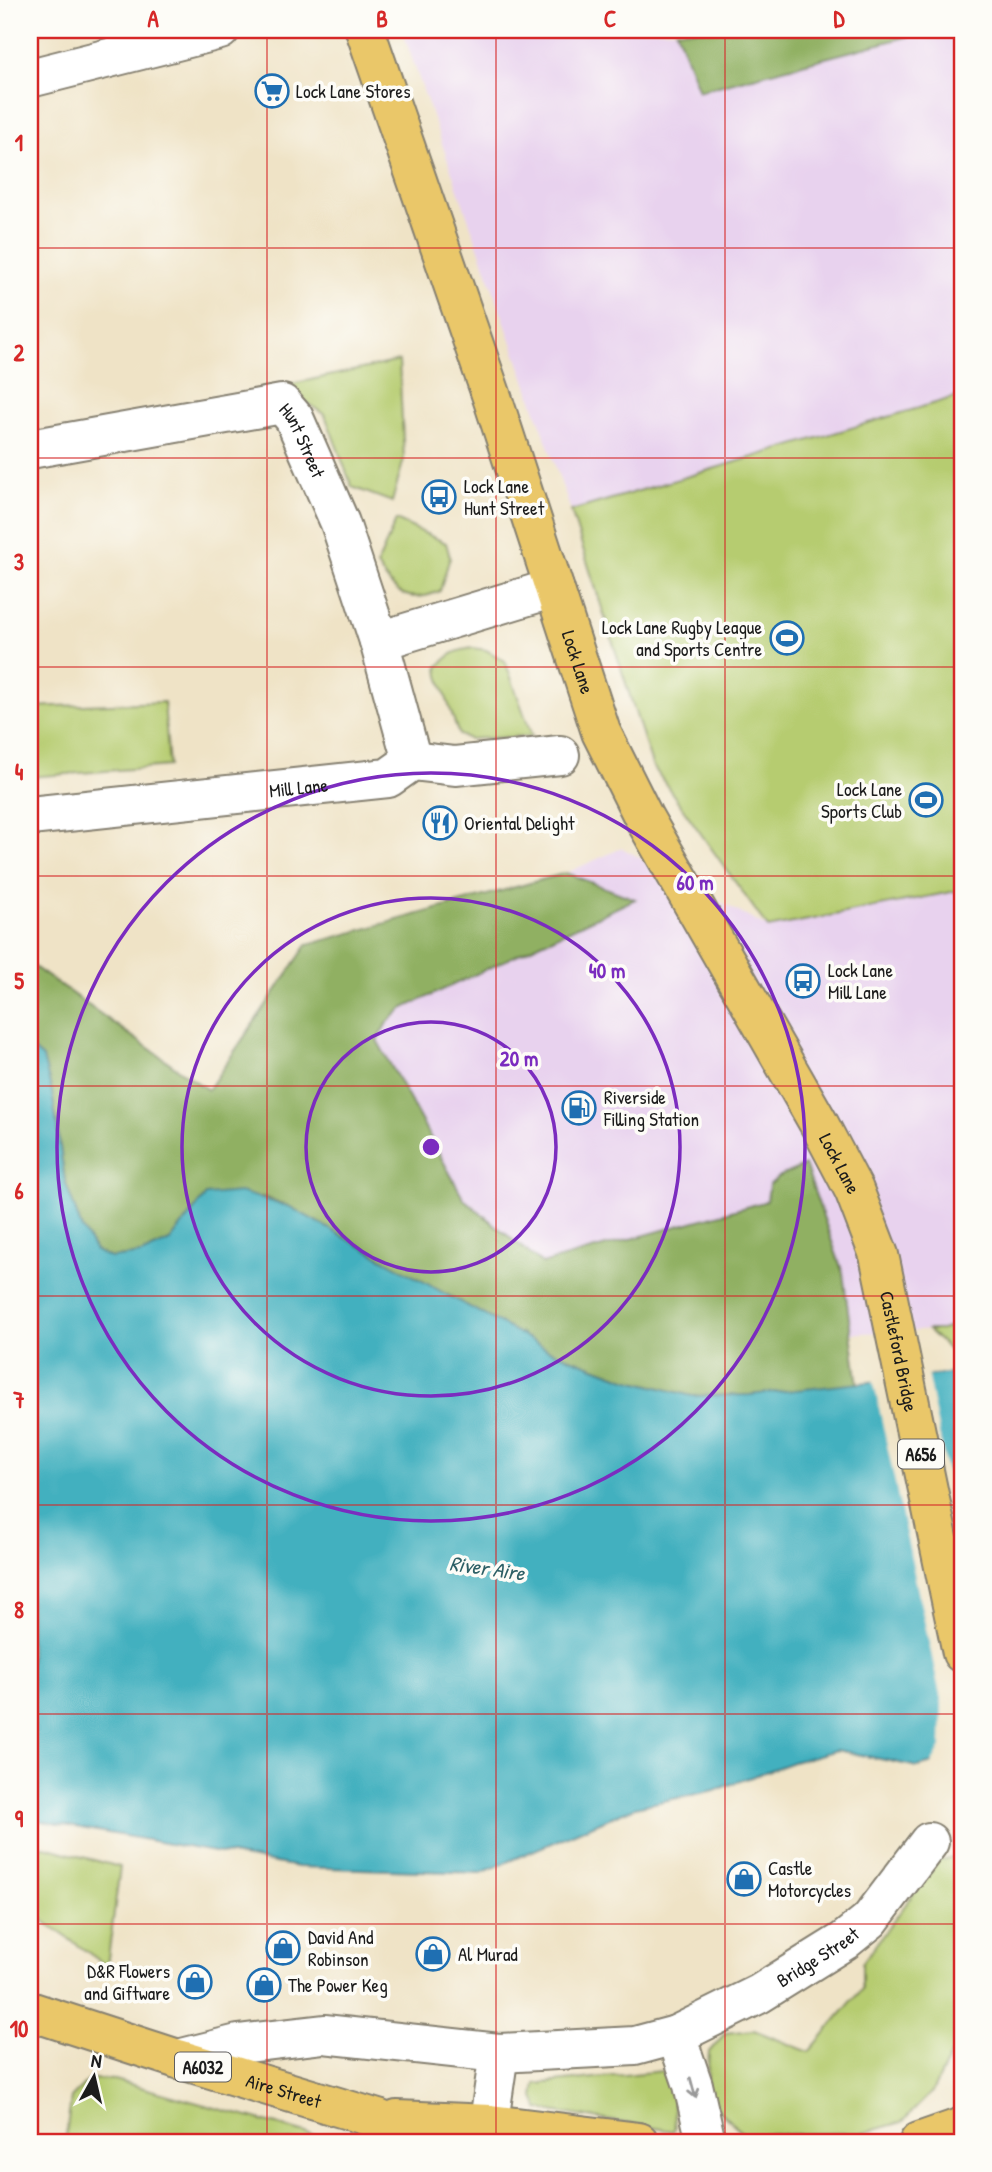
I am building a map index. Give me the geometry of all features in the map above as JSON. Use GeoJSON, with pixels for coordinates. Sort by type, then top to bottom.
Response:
{"type":"FeatureCollection","features":[{"type":"Feature","properties":{"kind":"main road","name":"Lock Lane"},"geometry":{"type":"LineString","coordinates":[[365,30],[497,411],[601,732],[644,818],[818,1122],[854,1190],[879,1255]]}},
{"type":"Feature","properties":{"kind":"main road","name":"Castleford Bridge"},"geometry":{"type":"LineString","coordinates":[[879,1255],[962,1653]]}},
{"type":"Feature","properties":{"kind":"main road","name":"Aire Street"},"geometry":{"type":"LineString","coordinates":[[30,2011],[378,2119],[432,2142]]}},
{"type":"Feature","properties":{"kind":"main road","name":"Aire Street"},"geometry":{"type":"LineString","coordinates":[[378,2119],[488,2133],[639,2142]]}},
{"type":"Feature","properties":{"kind":"main road"},"geometry":{"type":"LineString","coordinates":[[919,2142],[962,2127]]}},
{"type":"Feature","properties":{"kind":"street"},"geometry":{"type":"LineString","coordinates":[[30,78],[220,30]]}},
{"type":"Feature","properties":{"kind":"street","name":"Hunt Street"},"geometry":{"type":"LineString","coordinates":[[30,449],[282,404],[293,418],[340,523],[379,641],[412,761]]}},
{"type":"Feature","properties":{"kind":"street"},"geometry":{"type":"LineString","coordinates":[[379,641],[554,588]]}},
{"type":"Feature","properties":{"kind":"street"},"geometry":{"type":"LineString","coordinates":[[412,761],[455,766],[560,755]]}},
{"type":"Feature","properties":{"kind":"street","name":"Mill Lane"},"geometry":{"type":"LineString","coordinates":[[30,816],[388,778],[412,761]]}},
{"type":"Feature","properties":{"kind":"street","name":"Bridge Street"},"geometry":{"type":"LineString","coordinates":[[178,2059],[237,2044],[324,2034],[499,2053],[635,2046],[676,2035],[759,1994],[844,1941],[870,1920],[929,1842]]}},
{"type":"Feature","properties":{"kind":"street"},"geometry":{"type":"LineString","coordinates":[[676,2035],[693,2085],[706,2142]]}},
{"type":"Feature","properties":{"kind":"street"},"geometry":{"type":"LineString","coordinates":[[488,2133],[499,2053]]}},
{"type":"Feature","properties":{"kind":"shaded area"},"geometry":{"type":"Polygon","coordinates":[[[402,30],[676,30],[699,91],[933,30],[962,30],[962,395],[571,511],[402,30]]]}},
{"type":"Feature","properties":{"kind":"shaded area"},"geometry":{"type":"Polygon","coordinates":[[[622,848],[768,928],[962,890],[962,1323],[942,1330],[674,1340],[427,1222],[288,1008],[622,848]]]}},
{"type":"Feature","properties":{"kind":"green space"},"geometry":{"type":"Polygon","coordinates":[[[676,30],[933,30],[699,91],[676,30]]]}},
{"type":"Feature","properties":{"kind":"green space"},"geometry":{"type":"Polygon","coordinates":[[[399,361],[404,459],[392,502],[352,487],[325,415],[282,386],[399,361]]]}},
{"type":"Feature","properties":{"kind":"green space","name":"Lock Lane Rugby League and Sports Centre"},"geometry":{"type":"Polygon","coordinates":[[[962,395],[962,890],[768,928],[652,765],[571,511],[962,395]]]}},
{"type":"Feature","properties":{"kind":"green space"},"geometry":{"type":"Polygon","coordinates":[[[396,520],[446,543],[450,557],[440,591],[419,597],[402,594],[383,575],[377,565],[396,520]]]}},
{"type":"Feature","properties":{"kind":"green space"},"geometry":{"type":"Polygon","coordinates":[[[473,648],[486,650],[505,661],[532,736],[469,739],[459,735],[438,667],[453,653],[473,648]]]}},
{"type":"Feature","properties":{"kind":"green space"},"geometry":{"type":"Polygon","coordinates":[[[164,702],[169,766],[30,777],[30,707],[164,702]]]}},
{"type":"Feature","properties":{"kind":"green space"},"geometry":{"type":"Polygon","coordinates":[[[566,873],[635,899],[402,1009],[387,1023],[377,1040],[464,1199],[542,1264],[767,1201],[769,1185],[780,1176],[805,1165],[843,1273],[858,1385],[749,1395],[692,1396],[626,1379],[549,1350],[290,1207],[265,1197],[206,1195],[170,1241],[141,1254],[111,1258],[95,1251],[82,1229],[65,1181],[52,1092],[43,1058],[30,1047],[30,964],[208,1090],[307,945],[566,873]]]}},
{"type":"Feature","properties":{"kind":"green space"},"geometry":{"type":"Polygon","coordinates":[[[962,1323],[962,1362],[928,1330],[942,1330],[962,1323]]]}},
{"type":"Feature","properties":{"kind":"green space"},"geometry":{"type":"Polygon","coordinates":[[[30,1843],[120,1867],[107,1966],[30,1911],[30,1843]]]}},
{"type":"Feature","properties":{"kind":"green space"},"geometry":{"type":"Polygon","coordinates":[[[962,1854],[962,1998],[953,2049],[932,2092],[902,2122],[863,2133],[744,2135],[713,2105],[707,2087],[709,2052],[725,2033],[754,2030],[809,2052],[862,1989],[862,1963],[938,1861],[962,1854]]]}},
{"type":"Feature","properties":{"kind":"green space"},"geometry":{"type":"Polygon","coordinates":[[[662,2071],[673,2100],[674,2131],[539,2109],[534,2097],[536,2084],[662,2071]]]}},
{"type":"Feature","properties":{"kind":"green space"},"geometry":{"type":"Polygon","coordinates":[[[90,2079],[115,2080],[338,2142],[65,2142],[71,2098],[90,2079]]]}},
{"type":"Feature","properties":{"kind":"water","name":"River Aire"},"geometry":{"type":"Polygon","coordinates":[[[30,1047],[43,1058],[52,1092],[65,1181],[82,1229],[95,1251],[111,1258],[141,1254],[170,1241],[206,1195],[240,1192],[290,1207],[549,1350],[626,1379],[692,1396],[749,1395],[962,1372],[962,1755],[918,1767],[837,1750],[793,1762],[715,1790],[635,1807],[481,1873],[298,1867],[30,1819],[30,1047]]]}},
{"type":"Feature","properties":{"kind":"pier"},"geometry":{"type":"Polygon","coordinates":[[[927,1373],[962,1548],[962,1759],[929,1768],[941,1747],[942,1704],[873,1379],[927,1373]]]}},
{"type":"Feature","properties":{"kind":"place","name":"Lock Lane Stores"},"geometry":{"type":"Point","coordinates":[272,91]}},
{"type":"Feature","properties":{"kind":"place","name":"Lock Lane Hunt Street"},"geometry":{"type":"Point","coordinates":[439,497]}},
{"type":"Feature","properties":{"kind":"place","name":"Lock Lane Rugby League and Sports Centre"},"geometry":{"type":"Point","coordinates":[787,638]}},
{"type":"Feature","properties":{"kind":"place","name":"Lock Lane Sports Club"},"geometry":{"type":"Point","coordinates":[926,800]}},
{"type":"Feature","properties":{"kind":"place","name":"Oriental Delight"},"geometry":{"type":"Point","coordinates":[440,823]}},
{"type":"Feature","properties":{"kind":"place","name":"Lock Lane Mill Lane"},"geometry":{"type":"Point","coordinates":[803,981]}},
{"type":"Feature","properties":{"kind":"place","name":"Riverside Filling Station"},"geometry":{"type":"Point","coordinates":[579,1108]}},
{"type":"Feature","properties":{"kind":"place","name":"Castle Motorcycles"},"geometry":{"type":"Point","coordinates":[744,1879]}},
{"type":"Feature","properties":{"kind":"place","name":"David And Robinson"},"geometry":{"type":"Point","coordinates":[283,1948]}},
{"type":"Feature","properties":{"kind":"place","name":"Al Murad"},"geometry":{"type":"Point","coordinates":[433,1954]}},
{"type":"Feature","properties":{"kind":"place","name":"D&R Flowers and Giftware"},"geometry":{"type":"Point","coordinates":[195,1982]}},
{"type":"Feature","properties":{"kind":"place","name":"The Power Keg"},"geometry":{"type":"Point","coordinates":[264,1985]}}]}
